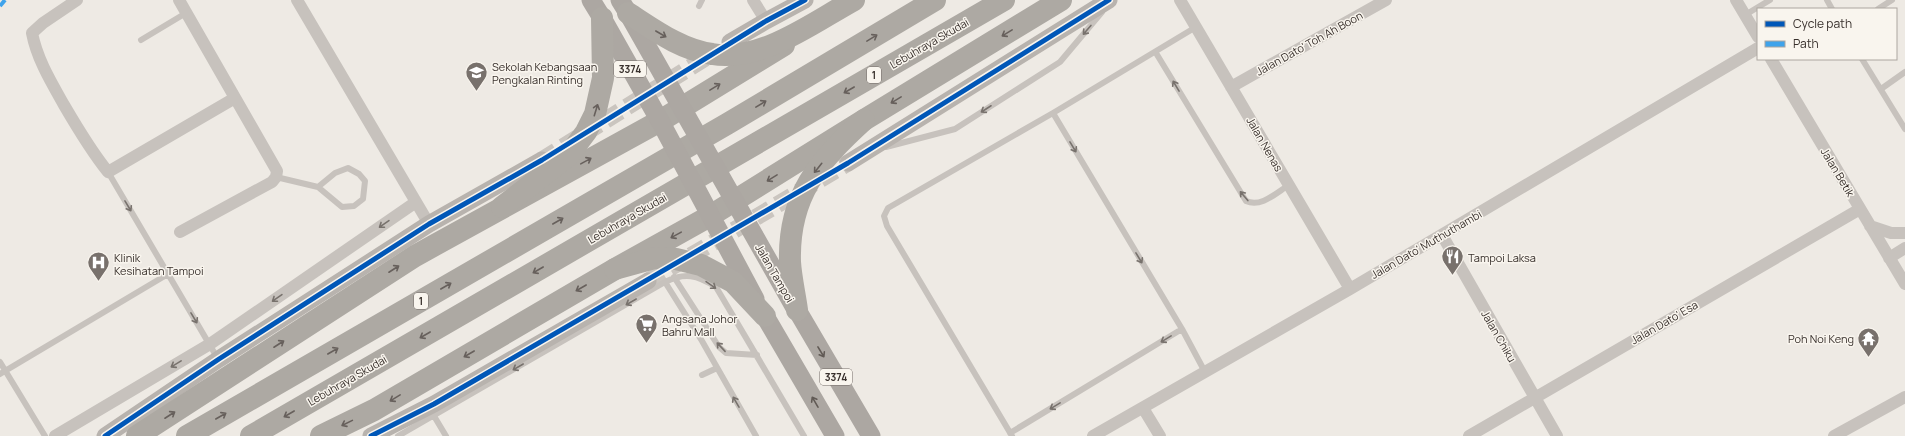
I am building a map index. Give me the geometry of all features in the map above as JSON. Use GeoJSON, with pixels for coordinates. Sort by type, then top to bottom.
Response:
{"type":"FeatureCollection","features":[{"type":"Feature","properties":{"kind":"highway"},"geometry":{"type":"LineString","coordinates":[[622,4],[659,33],[690,48],[712,54],[732,55],[748,54],[769,47],[854,0]]}},
{"type":"Feature","properties":{"kind":"highway"},"geometry":{"type":"LineString","coordinates":[[137,436],[415,256],[502,206],[660,120],[859,0]]}},
{"type":"Feature","properties":{"kind":"highway","name":"1"},"geometry":{"type":"LineString","coordinates":[[187,436],[727,124],[935,0]]}},
{"type":"Feature","properties":{"kind":"highway","name":"Lebuhraya Skudai"},"geometry":{"type":"LineString","coordinates":[[252,436],[1004,0]]}},
{"type":"Feature","properties":{"kind":"highway"},"geometry":{"type":"LineString","coordinates":[[321,436],[374,410],[615,268],[710,216],[1061,0]]}},
{"type":"Feature","properties":{"kind":"highway"},"geometry":{"type":"LineString","coordinates":[[502,206],[568,156],[586,132],[595,114],[603,78],[596,9]]}},
{"type":"Feature","properties":{"kind":"highway"},"geometry":{"type":"LineString","coordinates":[[799,314],[790,263],[790,240],[793,219],[799,199],[814,173],[837,144],[864,120]]}},
{"type":"Feature","properties":{"kind":"highway"},"geometry":{"type":"LineString","coordinates":[[615,268],[655,258],[676,259],[701,265],[733,282],[768,322]]}},
{"type":"Feature","properties":{"kind":"main road","name":"3374"},"geometry":{"type":"LineString","coordinates":[[622,4],[682,107]]}},
{"type":"Feature","properties":{"kind":"main road","name":"3374"},"geometry":{"type":"LineString","coordinates":[[596,9],[660,120],[768,322],[835,436]]}},
{"type":"Feature","properties":{"kind":"main road","name":"Jalan Tampoi"},"geometry":{"type":"LineString","coordinates":[[682,107],[734,201],[871,436]]}},
{"type":"Feature","properties":{"kind":"street"},"geometry":{"type":"LineString","coordinates":[[77,0],[43,23],[32,33],[34,44],[44,71],[90,150],[108,172],[235,98]]}},
{"type":"Feature","properties":{"kind":"street"},"geometry":{"type":"LineString","coordinates":[[179,0],[277,171],[276,177],[272,182],[180,232]]}},
{"type":"Feature","properties":{"kind":"street"},"geometry":{"type":"LineString","coordinates":[[297,0],[430,224]]}},
{"type":"Feature","properties":{"kind":"street"},"geometry":{"type":"LineString","coordinates":[[753,0],[766,21]]}},
{"type":"Feature","properties":{"kind":"street"},"geometry":{"type":"LineString","coordinates":[[730,42],[805,0]]}},
{"type":"Feature","properties":{"kind":"street"},"geometry":{"type":"LineString","coordinates":[[848,163],[1108,0]]}},
{"type":"Feature","properties":{"kind":"street","name":"Jalan Nenas"},"geometry":{"type":"LineString","coordinates":[[1180,0],[1350,289]]}},
{"type":"Feature","properties":{"kind":"street","name":"Jalan Dato' Toh Ah Boon"},"geometry":{"type":"LineString","coordinates":[[1231,87],[1386,0]]}},
{"type":"Feature","properties":{"kind":"street"},"geometry":{"type":"LineString","coordinates":[[1736,0],[1757,35]]}},
{"type":"Feature","properties":{"kind":"street","name":"Jalan Dato' Muthuthambi"},"geometry":{"type":"LineString","coordinates":[[1093,436],[1350,289],[1757,49]]}},
{"type":"Feature","properties":{"kind":"street","name":"Jalan Betik"},"geometry":{"type":"LineString","coordinates":[[1772,60],[1905,284]]}},
{"type":"Feature","properties":{"kind":"street"},"geometry":{"type":"LineString","coordinates":[[105,436],[219,359],[430,224],[542,160]]}},
{"type":"Feature","properties":{"kind":"street"},"geometry":{"type":"LineString","coordinates":[[58,435],[210,344],[416,202]]}},
{"type":"Feature","properties":{"kind":"street","name":"Jalan Dato' Esa"},"geometry":{"type":"LineString","coordinates":[[1469,436],[1860,209]]}},
{"type":"Feature","properties":{"kind":"street"},"geometry":{"type":"LineString","coordinates":[[1870,226],[1891,233],[1905,234]]}},
{"type":"Feature","properties":{"kind":"street","name":"Jalan Chiku"},"geometry":{"type":"LineString","coordinates":[[1442,235],[1557,436]]}},
{"type":"Feature","properties":{"kind":"street"},"geometry":{"type":"LineString","coordinates":[[1889,258],[1905,248]]}},
{"type":"Feature","properties":{"kind":"street"},"geometry":{"type":"LineString","coordinates":[[371,436],[434,404],[656,281]]}},
{"type":"Feature","properties":{"kind":"street"},"geometry":{"type":"LineString","coordinates":[[1834,436],[1905,397]]}},
{"type":"Feature","properties":{"kind":"street"},"geometry":{"type":"LineString","coordinates":[[1142,408],[1160,436]]}},
{"type":"Feature","properties":{"kind":"lane"},"geometry":{"type":"LineString","coordinates":[[865,152],[955,129],[1060,62],[1112,0]]}},
{"type":"Feature","properties":{"kind":"lane"},"geometry":{"type":"LineString","coordinates":[[1745,15],[1770,0]]}},
{"type":"Feature","properties":{"kind":"lane"},"geometry":{"type":"LineString","coordinates":[[1880,8],[1892,0]]}},
{"type":"Feature","properties":{"kind":"lane"},"geometry":{"type":"LineString","coordinates":[[141,40],[186,13]]}},
{"type":"Feature","properties":{"kind":"lane"},"geometry":{"type":"LineString","coordinates":[[1182,329],[1011,434],[887,226],[884,216],[888,208],[1053,113],[1196,27]]}},
{"type":"Feature","properties":{"kind":"lane"},"geometry":{"type":"LineString","coordinates":[[1156,52],[1246,201],[1253,204],[1261,202],[1289,185]]}},
{"type":"Feature","properties":{"kind":"lane"},"geometry":{"type":"LineString","coordinates":[[1863,60],[1905,129]]}},
{"type":"Feature","properties":{"kind":"lane"},"geometry":{"type":"LineString","coordinates":[[1880,89],[1905,72]]}},
{"type":"Feature","properties":{"kind":"lane"},"geometry":{"type":"LineString","coordinates":[[1053,113],[1182,329],[1205,372]]}},
{"type":"Feature","properties":{"kind":"lane"},"geometry":{"type":"LineString","coordinates":[[276,177],[318,187],[342,207],[354,206],[362,199],[365,181],[359,174],[348,168],[335,173],[318,187]]}},
{"type":"Feature","properties":{"kind":"lane"},"geometry":{"type":"LineString","coordinates":[[108,172],[219,359]]}},
{"type":"Feature","properties":{"kind":"lane"},"geometry":{"type":"LineString","coordinates":[[3,372],[168,274]]}},
{"type":"Feature","properties":{"kind":"lane"},"geometry":{"type":"LineString","coordinates":[[398,436],[434,416],[656,281],[686,276],[701,278],[716,287],[804,436]]}},
{"type":"Feature","properties":{"kind":"lane"},"geometry":{"type":"LineString","coordinates":[[674,277],[719,347],[726,353],[757,355]]}},
{"type":"Feature","properties":{"kind":"lane"},"geometry":{"type":"LineString","coordinates":[[656,281],[717,368],[756,436]]}},
{"type":"Feature","properties":{"kind":"lane"},"geometry":{"type":"LineString","coordinates":[[0,362],[3,372],[45,436]]}},
{"type":"Feature","properties":{"kind":"lane"},"geometry":{"type":"LineString","coordinates":[[702,375],[717,368]]}},
{"type":"Feature","properties":{"kind":"lane"},"geometry":{"type":"LineString","coordinates":[[434,416],[446,436]]}},
{"type":"Feature","properties":{"kind":"tunnel"},"geometry":{"type":"LineString","coordinates":[[542,160],[718,50]]}},
{"type":"Feature","properties":{"kind":"tunnel"},"geometry":{"type":"LineString","coordinates":[[648,281],[848,163]]}},
{"type":"Feature","properties":{"kind":"marked path"},"geometry":{"type":"LineString","coordinates":[[0,6],[5,0]]}},
{"type":"Feature","properties":{"kind":"cycle path"},"geometry":{"type":"LineString","coordinates":[[105,436],[219,359],[429,224],[542,160],[766,21],[805,0]]}},
{"type":"Feature","properties":{"kind":"cycle path"},"geometry":{"type":"LineString","coordinates":[[371,436],[434,404],[848,163],[1109,0]]}},
{"type":"Feature","properties":{"kind":"place","name":"Sekolah Kebangsaan Pengkalan Rinting"},"geometry":{"type":"Point","coordinates":[476,92]}},
{"type":"Feature","properties":{"kind":"place","name":"Tampoi Laksa"},"geometry":{"type":"Point","coordinates":[1453,276]}},
{"type":"Feature","properties":{"kind":"place","name":"Klinik Kesihatan Tampoi"},"geometry":{"type":"Point","coordinates":[98,282]}},
{"type":"Feature","properties":{"kind":"place","name":"Angsana Johor Bahru Mall"},"geometry":{"type":"Point","coordinates":[647,344]}},
{"type":"Feature","properties":{"kind":"place","name":"Poh Noi Keng"},"geometry":{"type":"Point","coordinates":[1869,358]}}]}
